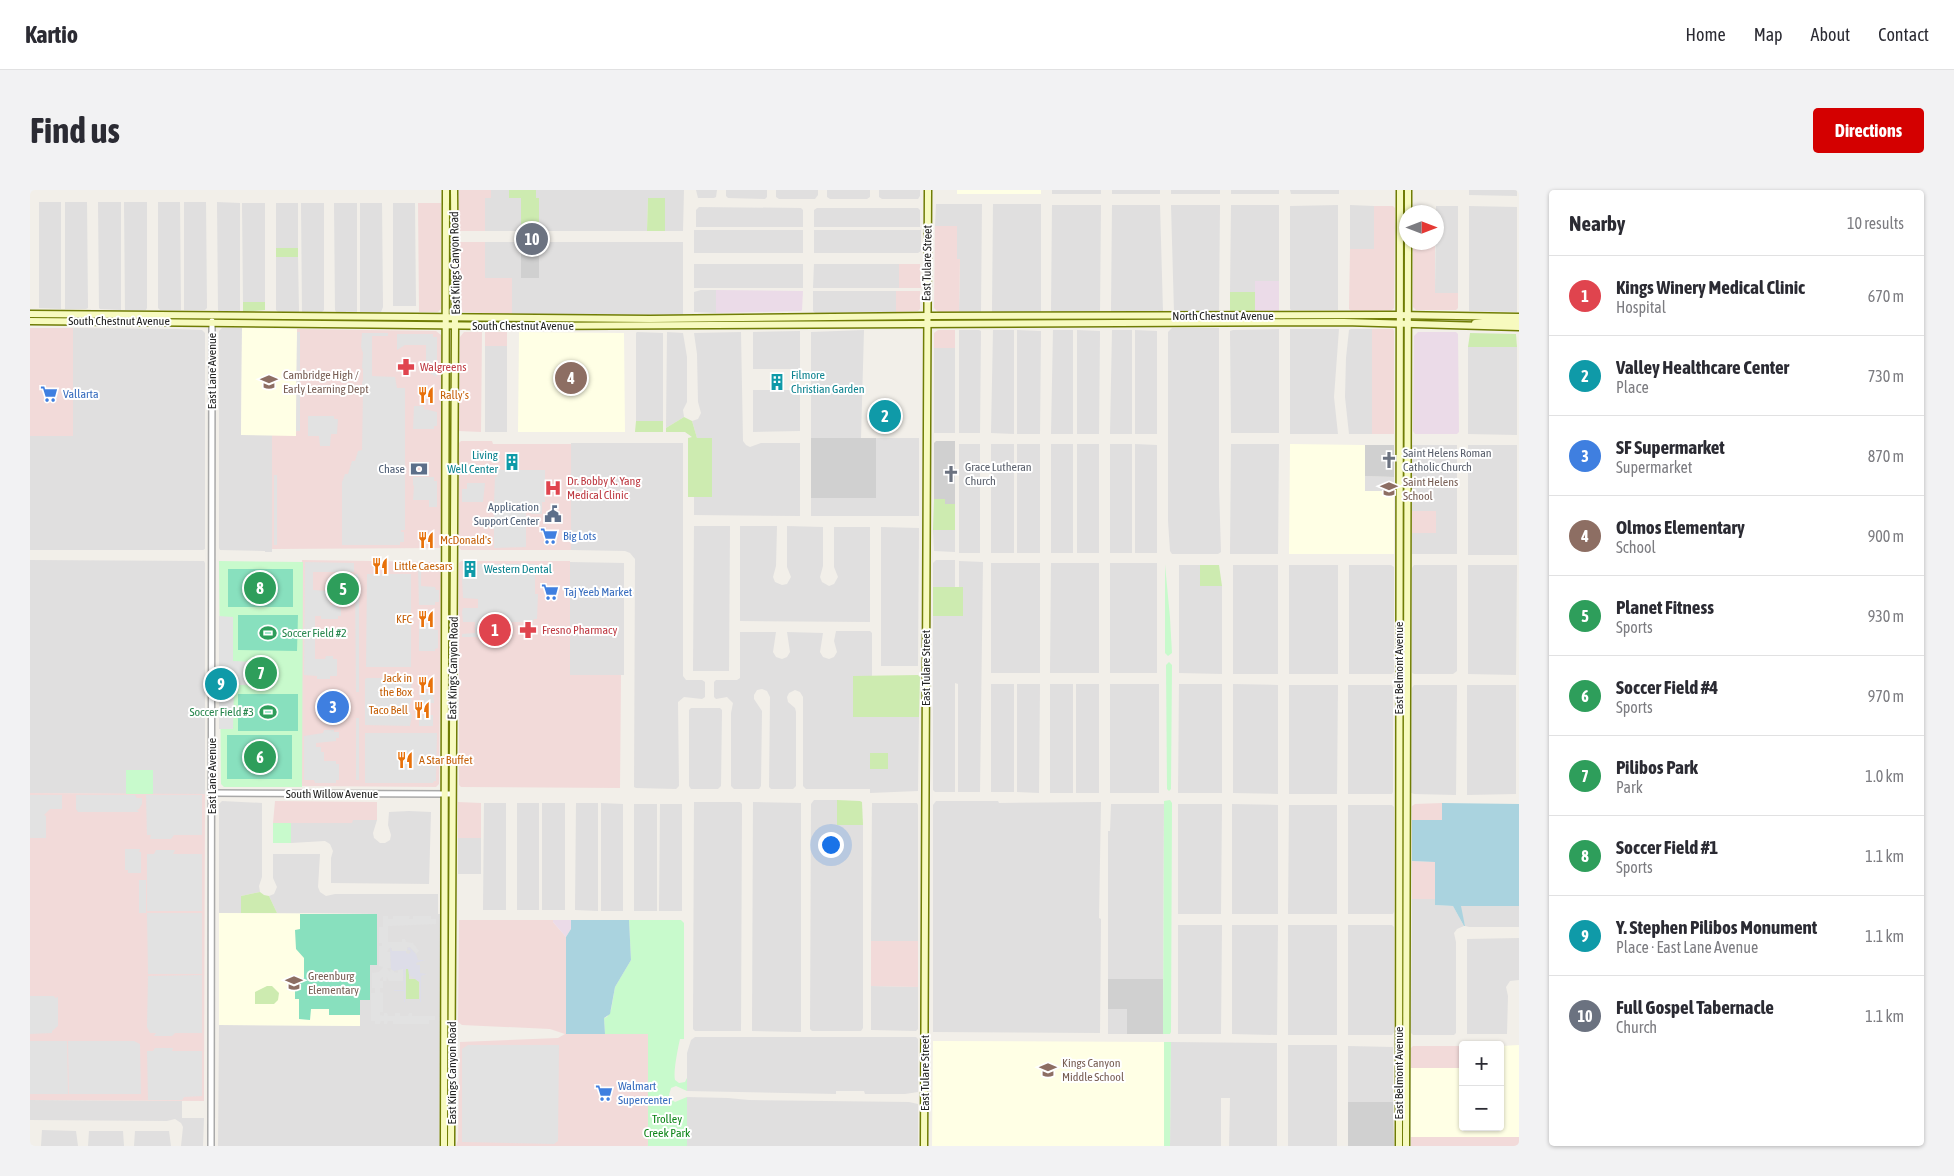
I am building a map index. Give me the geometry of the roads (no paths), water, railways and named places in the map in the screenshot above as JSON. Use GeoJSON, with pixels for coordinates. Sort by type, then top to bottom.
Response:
{"type":"FeatureCollection","features":[{"type":"Feature","properties":{"kind":"main road","name":"East Kings Canyon Road"},"geometry":{"type":"LineString","coordinates":[[446,190],[451,1146]]}},
{"type":"Feature","properties":{"kind":"main road","name":"East Kings Canyon Road"},"geometry":{"type":"LineString","coordinates":[[444,1146],[456,326],[454,190]]}},
{"type":"Feature","properties":{"kind":"main road","name":"East Tulare Street"},"geometry":{"type":"LineString","coordinates":[[924,1146],[928,190]]}},
{"type":"Feature","properties":{"kind":"main road","name":"East Belmont Avenue"},"geometry":{"type":"LineString","coordinates":[[1400,190],[1404,315],[1406,1146]]}},
{"type":"Feature","properties":{"kind":"main road"},"geometry":{"type":"LineString","coordinates":[[1408,190],[1408,205]]}},
{"type":"Feature","properties":{"kind":"main road","name":"East Belmont Avenue"},"geometry":{"type":"LineString","coordinates":[[1404,315],[1408,250]]}},
{"type":"Feature","properties":{"kind":"main road","name":"South Chestnut Avenue"},"geometry":{"type":"LineString","coordinates":[[30,314],[170,314],[212,319],[447,326],[572,326],[927,319]]}},
{"type":"Feature","properties":{"kind":"main road"},"geometry":{"type":"LineString","coordinates":[[138,321],[141,318],[168,318],[170,314]]}},
{"type":"Feature","properties":{"kind":"main road","name":"North Chestnut Avenue"},"geometry":{"type":"LineString","coordinates":[[927,319],[1016,316],[1404,315],[1519,317]]}},
{"type":"Feature","properties":{"kind":"main road","name":"South Chestnut Avenue"},"geometry":{"type":"LineString","coordinates":[[30,321],[138,321],[388,316],[572,319],[927,319]]}},
{"type":"Feature","properties":{"kind":"main road"},"geometry":{"type":"LineString","coordinates":[[356,324],[361,320],[382,320],[388,316]]}},
{"type":"Feature","properties":{"kind":"main road"},"geometry":{"type":"LineString","coordinates":[[986,323],[988,320],[1008,319],[1016,316]]}},
{"type":"Feature","properties":{"kind":"main road"},"geometry":{"type":"LineString","coordinates":[[572,319],[572,326]]}},
{"type":"Feature","properties":{"kind":"main road","name":"North Chestnut Avenue"},"geometry":{"type":"LineString","coordinates":[[927,319],[986,323],[1344,322],[1519,327]]}},
{"type":"Feature","properties":{"kind":"main road"},"geometry":{"type":"LineString","coordinates":[[1464,326],[1483,322],[1519,321]]}},
{"type":"Feature","properties":{"kind":"main road","name":"East Belmont Avenue"},"geometry":{"type":"LineString","coordinates":[[1399,1146],[1404,324]]}},
{"type":"Feature","properties":{"kind":"street","name":"East Lane Avenue"},"geometry":{"type":"LineString","coordinates":[[211,1146],[212,319]]}},
{"type":"Feature","properties":{"kind":"street","name":"South Willow Avenue"},"geometry":{"type":"LineString","coordinates":[[212,793],[448,794]]}},
{"type":"Feature","properties":{"kind":"water"},"geometry":{"type":"Polygon","coordinates":[[[1442,803],[1519,804],[1519,906],[1461,906],[1464,926],[1453,906],[1435,905],[1435,862],[1412,861],[1412,820],[1442,820],[1442,803]]]}},
{"type":"Feature","properties":{"kind":"water"},"geometry":{"type":"Polygon","coordinates":[[[571,920],[629,920],[631,960],[615,987],[610,1014],[604,1018],[605,1034],[566,1034],[566,937],[571,929],[571,920]]]}},
{"type":"Feature","properties":{"kind":"place","name":"Full Gospel Tabernacle"},"geometry":{"type":"Point","coordinates":[532,239]}},
{"type":"Feature","properties":{"kind":"place","name":"Walgreens"},"geometry":{"type":"Point","coordinates":[406,367]}},
{"type":"Feature","properties":{"kind":"place","name":"Olmos Elementary"},"geometry":{"type":"Point","coordinates":[571,378]}},
{"type":"Feature","properties":{"kind":"place","name":"Cambridge High / Early Learning Dept"},"geometry":{"type":"Point","coordinates":[269,382]}},
{"type":"Feature","properties":{"kind":"place","name":"Filmore Christian Garden"},"geometry":{"type":"Point","coordinates":[777,382]}},
{"type":"Feature","properties":{"kind":"place","name":"Vallarta"},"geometry":{"type":"Point","coordinates":[49,394]}},
{"type":"Feature","properties":{"kind":"place","name":"Rally's"},"geometry":{"type":"Point","coordinates":[426,395]}},
{"type":"Feature","properties":{"kind":"place","name":"Valley Healthcare Center"},"geometry":{"type":"Point","coordinates":[885,416]}},
{"type":"Feature","properties":{"kind":"place","name":"Saint Helens Roman Catholic Church"},"geometry":{"type":"Point","coordinates":[1389,460]}},
{"type":"Feature","properties":{"kind":"place","name":"Living Well Center"},"geometry":{"type":"Point","coordinates":[512,462]}},
{"type":"Feature","properties":{"kind":"place","name":"Chase"},"geometry":{"type":"Point","coordinates":[419,469]}},
{"type":"Feature","properties":{"kind":"place","name":"Grace Lutheran Church"},"geometry":{"type":"Point","coordinates":[951,474]}},
{"type":"Feature","properties":{"kind":"place","name":"Dr. Bobby K. Yang Medical Clinic"},"geometry":{"type":"Point","coordinates":[553,488]}},
{"type":"Feature","properties":{"kind":"place","name":"Saint Helens School"},"geometry":{"type":"Point","coordinates":[1389,489]}},
{"type":"Feature","properties":{"kind":"place","name":"Application Support Center"},"geometry":{"type":"Point","coordinates":[553,514]}},
{"type":"Feature","properties":{"kind":"place","name":"Big Lots"},"geometry":{"type":"Point","coordinates":[549,536]}},
{"type":"Feature","properties":{"kind":"place","name":"McDonald's"},"geometry":{"type":"Point","coordinates":[426,540]}},
{"type":"Feature","properties":{"kind":"place","name":"Little Caesars"},"geometry":{"type":"Point","coordinates":[380,566]}},
{"type":"Feature","properties":{"kind":"place","name":"Western Dental"},"geometry":{"type":"Point","coordinates":[470,569]}},
{"type":"Feature","properties":{"kind":"place","name":"Soccer Field #1"},"geometry":{"type":"Point","coordinates":[260,588]}},
{"type":"Feature","properties":{"kind":"place","name":"Planet Fitness"},"geometry":{"type":"Point","coordinates":[343,589]}},
{"type":"Feature","properties":{"kind":"place","name":"Taj Yeeb Market"},"geometry":{"type":"Point","coordinates":[550,592]}},
{"type":"Feature","properties":{"kind":"place","name":"KFC"},"geometry":{"type":"Point","coordinates":[426,619]}},
{"type":"Feature","properties":{"kind":"place","name":"Kings Winery Medical Clinic"},"geometry":{"type":"Point","coordinates":[495,630]}},
{"type":"Feature","properties":{"kind":"place","name":"Fresno Pharmacy"},"geometry":{"type":"Point","coordinates":[528,630]}},
{"type":"Feature","properties":{"kind":"place","name":"Soccer Field #2"},"geometry":{"type":"Point","coordinates":[268,633]}},
{"type":"Feature","properties":{"kind":"place","name":"Pilibos Park"},"geometry":{"type":"Point","coordinates":[261,673]}},
{"type":"Feature","properties":{"kind":"place","name":"Y. Stephen Pilibos Monument"},"geometry":{"type":"Point","coordinates":[221,684]}},
{"type":"Feature","properties":{"kind":"place","name":"Jack in the Box"},"geometry":{"type":"Point","coordinates":[426,685]}},
{"type":"Feature","properties":{"kind":"place","name":"SF Supermarket"},"geometry":{"type":"Point","coordinates":[333,707]}},
{"type":"Feature","properties":{"kind":"place","name":"Taco Bell"},"geometry":{"type":"Point","coordinates":[422,710]}},
{"type":"Feature","properties":{"kind":"place","name":"Soccer Field #3"},"geometry":{"type":"Point","coordinates":[268,712]}},
{"type":"Feature","properties":{"kind":"place","name":"Soccer Field #4"},"geometry":{"type":"Point","coordinates":[260,757]}},
{"type":"Feature","properties":{"kind":"place","name":"A Star Buffet"},"geometry":{"type":"Point","coordinates":[405,760]}},
{"type":"Feature","properties":{"kind":"place","name":"Greenburg Elementary"},"geometry":{"type":"Point","coordinates":[294,983]}},
{"type":"Feature","properties":{"kind":"place","name":"Kings Canyon Middle School"},"geometry":{"type":"Point","coordinates":[1048,1070]}},
{"type":"Feature","properties":{"kind":"place","name":"Walmart Supercenter"},"geometry":{"type":"Point","coordinates":[604,1093]}},
{"type":"Feature","properties":{"kind":"park label","name":"Trolley Creek Park"},"geometry":{"type":"Point","coordinates":[667,1126]}}]}
